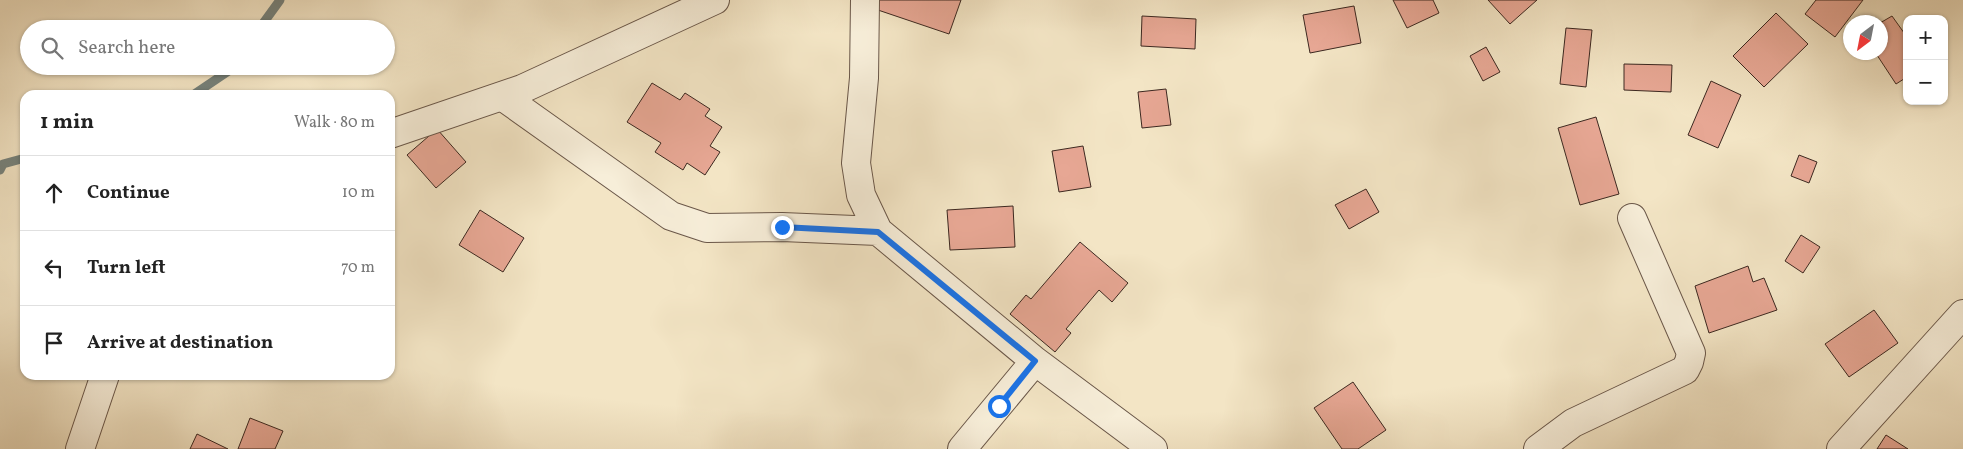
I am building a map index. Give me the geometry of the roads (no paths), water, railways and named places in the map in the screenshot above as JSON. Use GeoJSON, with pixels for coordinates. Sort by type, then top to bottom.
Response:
{"type":"FeatureCollection","features":[{"type":"Feature","properties":{"kind":"street"},"geometry":{"type":"LineString","coordinates":[[395,132],[522,89],[715,0]]}},
{"type":"Feature","properties":{"kind":"street"},"geometry":{"type":"LineString","coordinates":[[865,0],[864,78],[856,163],[862,195],[878,232],[1035,361],[1153,449]]}},
{"type":"Feature","properties":{"kind":"street"},"geometry":{"type":"LineString","coordinates":[[502,96],[670,216],[707,228],[782,227],[878,232]]}},
{"type":"Feature","properties":{"kind":"street"},"geometry":{"type":"LineString","coordinates":[[1538,449],[1573,423],[1685,370],[1689,362],[1691,354],[1632,218]]}},
{"type":"Feature","properties":{"kind":"street"},"geometry":{"type":"LineString","coordinates":[[1841,449],[1963,314]]}},
{"type":"Feature","properties":{"kind":"street"},"geometry":{"type":"LineString","coordinates":[[962,449],[1035,361]]}},
{"type":"Feature","properties":{"kind":"street"},"geometry":{"type":"LineString","coordinates":[[80,449],[103,380]]}},
{"type":"Feature","properties":{"kind":"waterway"},"geometry":{"type":"LineString","coordinates":[[266,20],[280,0]]}},
{"type":"Feature","properties":{"kind":"waterway"},"geometry":{"type":"LineString","coordinates":[[200,90],[223,75]]}},
{"type":"Feature","properties":{"kind":"waterway"},"geometry":{"type":"LineString","coordinates":[[0,170],[3,164],[20,159]]}}]}
